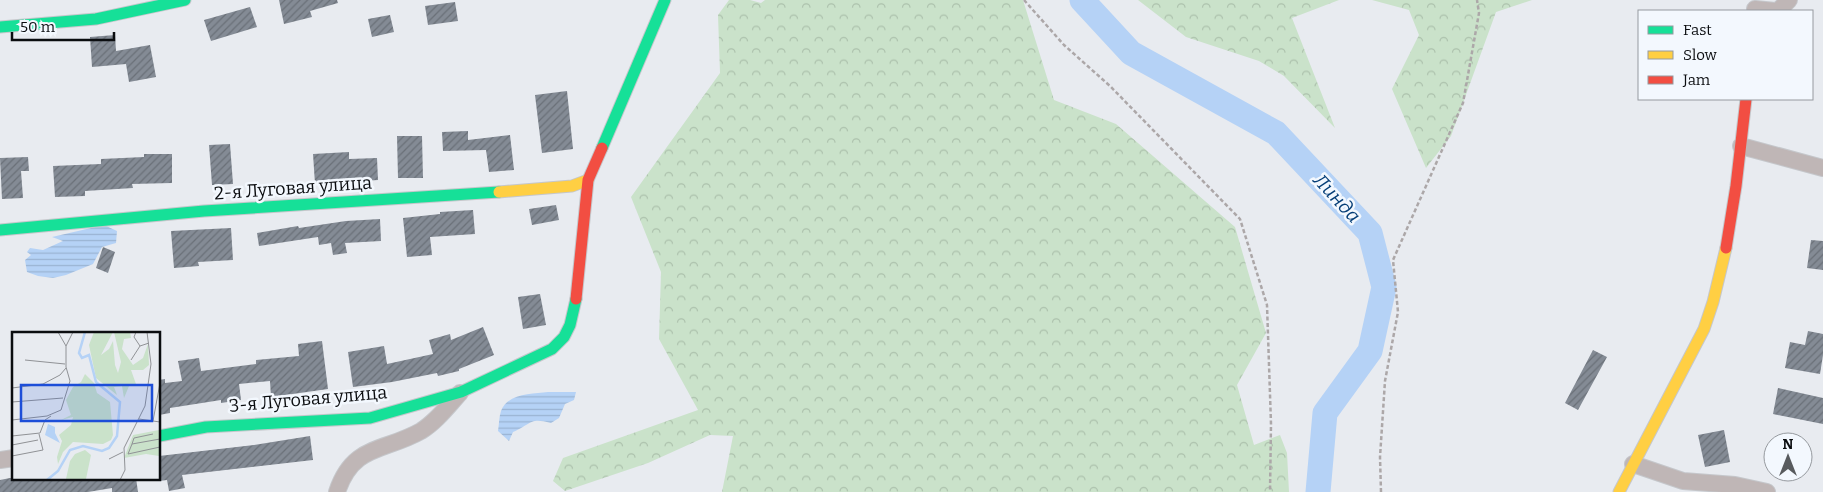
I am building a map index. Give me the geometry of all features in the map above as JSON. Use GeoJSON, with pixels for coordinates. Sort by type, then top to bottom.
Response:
{"type":"FeatureCollection","features":[{"type":"Feature","properties":{"kind":"street"},"geometry":{"type":"LineString","coordinates":[[0,27],[96,18],[185,0]]}},
{"type":"Feature","properties":{"kind":"street"},"geometry":{"type":"LineString","coordinates":[[588,180],[665,0]]}},
{"type":"Feature","properties":{"kind":"street"},"geometry":{"type":"LineString","coordinates":[[1778,10],[1789,0]]}},
{"type":"Feature","properties":{"kind":"street"},"geometry":{"type":"LineString","coordinates":[[1755,7],[1772,10]]}},
{"type":"Feature","properties":{"kind":"street"},"geometry":{"type":"LineString","coordinates":[[1619,492],[1704,329],[1714,304],[1728,232],[1746,100]]}},
{"type":"Feature","properties":{"kind":"street"},"geometry":{"type":"LineString","coordinates":[[1741,146],[1823,168]]}},
{"type":"Feature","properties":{"kind":"street","name":"2-я Луговая улица"},"geometry":{"type":"LineString","coordinates":[[0,230],[204,211],[550,190],[572,186],[588,180]]}},
{"type":"Feature","properties":{"kind":"street","name":"3-я Луговая улица"},"geometry":{"type":"LineString","coordinates":[[160,436],[206,427],[370,418],[461,392],[552,349],[564,337],[570,325],[576,303],[588,180]]}},
{"type":"Feature","properties":{"kind":"street"},"geometry":{"type":"LineString","coordinates":[[337,492],[341,479],[356,461],[368,452],[421,431],[436,419],[461,392]]}},
{"type":"Feature","properties":{"kind":"street"},"geometry":{"type":"LineString","coordinates":[[1633,464],[1683,481],[1735,485],[1767,492]]}},
{"type":"Feature","properties":{"kind":"path"},"geometry":{"type":"LineString","coordinates":[[1024,0],[1064,45],[1110,86],[1240,219],[1267,305],[1271,424],[1270,492]]}},
{"type":"Feature","properties":{"kind":"path"},"geometry":{"type":"LineString","coordinates":[[1382,492],[1380,457],[1385,381],[1398,312],[1394,260],[1463,103],[1479,13],[1477,0]]}},
{"type":"Feature","properties":{"kind":"green space"},"geometry":{"type":"Polygon","coordinates":[[[729,0],[750,0],[761,3],[765,0],[1023,0],[1054,100],[1116,124],[1235,227],[1266,333],[1237,385],[1254,445],[1280,435],[1287,453],[1289,492],[722,492],[733,436],[710,435],[648,463],[565,491],[553,481],[563,458],[698,410],[659,339],[661,272],[631,197],[720,73],[718,15],[729,0]]]}},
{"type":"Feature","properties":{"kind":"green space"},"geometry":{"type":"Polygon","coordinates":[[[1138,0],[1339,0],[1292,18],[1335,128],[1284,76],[1259,61],[1186,37],[1138,0]]]}},
{"type":"Feature","properties":{"kind":"green space"},"geometry":{"type":"Polygon","coordinates":[[[1372,0],[1532,0],[1496,12],[1451,136],[1426,168],[1392,89],[1419,35],[1409,10],[1372,0]]]}},
{"type":"Feature","properties":{"kind":"water"},"geometry":{"type":"Polygon","coordinates":[[[104,225],[117,231],[116,243],[102,247],[93,264],[53,278],[27,272],[25,260],[31,255],[27,252],[30,248],[43,250],[63,241],[52,237],[104,225]]]}},
{"type":"Feature","properties":{"kind":"water"},"geometry":{"type":"Polygon","coordinates":[[[576,392],[574,400],[565,404],[559,418],[551,423],[531,422],[513,432],[509,441],[498,431],[501,411],[509,401],[528,394],[576,392]]]}},
{"type":"Feature","properties":{"kind":"building"},"geometry":{"type":"Polygon","coordinates":[[[279,0],[337,0],[338,3],[310,11],[312,17],[284,24],[279,0]]]}},
{"type":"Feature","properties":{"kind":"building"},"geometry":{"type":"Polygon","coordinates":[[[455,2],[458,21],[428,25],[425,6],[455,2]]]}},
{"type":"Feature","properties":{"kind":"building"},"geometry":{"type":"Polygon","coordinates":[[[250,7],[257,27],[211,41],[204,20],[250,7]]]}},
{"type":"Feature","properties":{"kind":"building"},"geometry":{"type":"Polygon","coordinates":[[[390,15],[394,32],[372,37],[368,19],[390,15]]]}},
{"type":"Feature","properties":{"kind":"building"},"geometry":{"type":"Polygon","coordinates":[[[115,35],[116,51],[150,45],[156,77],[129,82],[126,64],[92,67],[90,37],[115,35]]]}},
{"type":"Feature","properties":{"kind":"building"},"geometry":{"type":"Polygon","coordinates":[[[567,91],[573,149],[542,153],[535,95],[567,91]]]}},
{"type":"Feature","properties":{"kind":"building"},"geometry":{"type":"Polygon","coordinates":[[[468,131],[468,140],[510,135],[514,170],[489,172],[486,150],[443,151],[442,132],[468,131]]]}},
{"type":"Feature","properties":{"kind":"building"},"geometry":{"type":"Polygon","coordinates":[[[397,136],[422,136],[423,178],[398,178],[397,136]]]}},
{"type":"Feature","properties":{"kind":"building"},"geometry":{"type":"Polygon","coordinates":[[[230,144],[233,184],[212,185],[209,145],[230,144]]]}},
{"type":"Feature","properties":{"kind":"building"},"geometry":{"type":"Polygon","coordinates":[[[349,152],[349,159],[377,158],[378,180],[315,184],[313,154],[349,152]]]}},
{"type":"Feature","properties":{"kind":"building"},"geometry":{"type":"Polygon","coordinates":[[[144,154],[172,154],[172,183],[132,184],[133,188],[85,191],[85,196],[55,197],[53,166],[101,164],[101,159],[144,157],[144,154]]]}},
{"type":"Feature","properties":{"kind":"building"},"geometry":{"type":"Polygon","coordinates":[[[28,157],[29,171],[21,171],[23,198],[2,199],[0,158],[28,157]]]}},
{"type":"Feature","properties":{"kind":"building"},"geometry":{"type":"Polygon","coordinates":[[[556,205],[559,220],[532,225],[529,209],[556,205]]]}},
{"type":"Feature","properties":{"kind":"building"},"geometry":{"type":"Polygon","coordinates":[[[473,210],[475,234],[430,237],[432,255],[407,257],[403,218],[440,214],[440,212],[473,210]]]}},
{"type":"Feature","properties":{"kind":"building"},"geometry":{"type":"Polygon","coordinates":[[[380,219],[381,241],[345,243],[347,253],[333,255],[331,243],[319,245],[318,237],[259,246],[257,233],[298,226],[299,228],[346,221],[380,219]]]}},
{"type":"Feature","properties":{"kind":"building"},"geometry":{"type":"Polygon","coordinates":[[[231,228],[233,260],[198,262],[199,266],[174,268],[171,231],[231,228]]]}},
{"type":"Feature","properties":{"kind":"building"},"geometry":{"type":"Polygon","coordinates":[[[1811,240],[1823,241],[1823,270],[1807,268],[1811,240]]]}},
{"type":"Feature","properties":{"kind":"building"},"geometry":{"type":"Polygon","coordinates":[[[103,247],[115,252],[108,273],[96,268],[103,247]]]}},
{"type":"Feature","properties":{"kind":"building"},"geometry":{"type":"Polygon","coordinates":[[[540,294],[546,325],[523,329],[518,297],[540,294]]]}},
{"type":"Feature","properties":{"kind":"building"},"geometry":{"type":"Polygon","coordinates":[[[483,327],[494,355],[459,369],[459,371],[438,376],[437,373],[353,387],[348,352],[384,346],[387,364],[433,354],[429,340],[450,334],[451,340],[483,327]]]}},
{"type":"Feature","properties":{"kind":"building"},"geometry":{"type":"Polygon","coordinates":[[[1808,331],[1823,334],[1823,355],[1820,374],[1785,368],[1790,342],[1805,345],[1808,331]]]}},
{"type":"Feature","properties":{"kind":"building"},"geometry":{"type":"Polygon","coordinates":[[[322,341],[328,389],[271,397],[270,381],[239,384],[241,400],[221,403],[221,400],[170,408],[170,413],[160,415],[160,380],[165,379],[165,383],[182,381],[178,361],[199,358],[201,371],[256,364],[256,360],[299,356],[298,344],[322,341]]]}},
{"type":"Feature","properties":{"kind":"building"},"geometry":{"type":"Polygon","coordinates":[[[1593,350],[1607,357],[1578,410],[1565,403],[1593,350]]]}},
{"type":"Feature","properties":{"kind":"building"},"geometry":{"type":"Polygon","coordinates":[[[1778,388],[1823,398],[1823,424],[1773,414],[1778,388]]]}},
{"type":"Feature","properties":{"kind":"building"},"geometry":{"type":"Polygon","coordinates":[[[1724,430],[1730,462],[1705,467],[1698,435],[1724,430]]]}},
{"type":"Feature","properties":{"kind":"building"},"geometry":{"type":"Polygon","coordinates":[[[310,436],[313,460],[182,475],[185,488],[169,491],[167,480],[159,481],[160,456],[254,445],[310,436]]]}},
{"type":"Feature","properties":{"kind":"building"},"geometry":{"type":"Polygon","coordinates":[[[12,478],[12,480],[136,480],[138,492],[112,492],[112,488],[88,492],[0,492],[0,480],[12,478]]]}},
{"type":"Feature","properties":{"kind":"waterway","name":"Линда"},"geometry":{"type":"LineString","coordinates":[[1082,0],[1131,53],[1276,133],[1370,233],[1384,287],[1370,351],[1325,413],[1318,492]]}},
{"type":"Feature","properties":{"kind":"traffic: fast"},"geometry":{"type":"LineString","coordinates":[[0,27],[96,19],[185,0]]}},
{"type":"Feature","properties":{"kind":"traffic: fast"},"geometry":{"type":"LineString","coordinates":[[602,148],[665,0]]}},
{"type":"Feature","properties":{"kind":"traffic: fast"},"geometry":{"type":"LineString","coordinates":[[0,230],[204,211],[499,192]]}},
{"type":"Feature","properties":{"kind":"traffic: fast"},"geometry":{"type":"LineString","coordinates":[[160,436],[206,427],[370,418],[461,392],[552,349],[564,337],[570,325],[576,299]]}},
{"type":"Feature","properties":{"kind":"traffic: slow"},"geometry":{"type":"LineString","coordinates":[[499,192],[572,186],[588,180]]}},
{"type":"Feature","properties":{"kind":"traffic: slow"},"geometry":{"type":"LineString","coordinates":[[1619,492],[1704,329],[1713,302],[1726,248]]}},
{"type":"Feature","properties":{"kind":"traffic: jam"},"geometry":{"type":"LineString","coordinates":[[1726,248],[1736,186],[1746,100]]}},
{"type":"Feature","properties":{"kind":"traffic: jam"},"geometry":{"type":"LineString","coordinates":[[576,299],[588,180],[602,148]]}}]}
